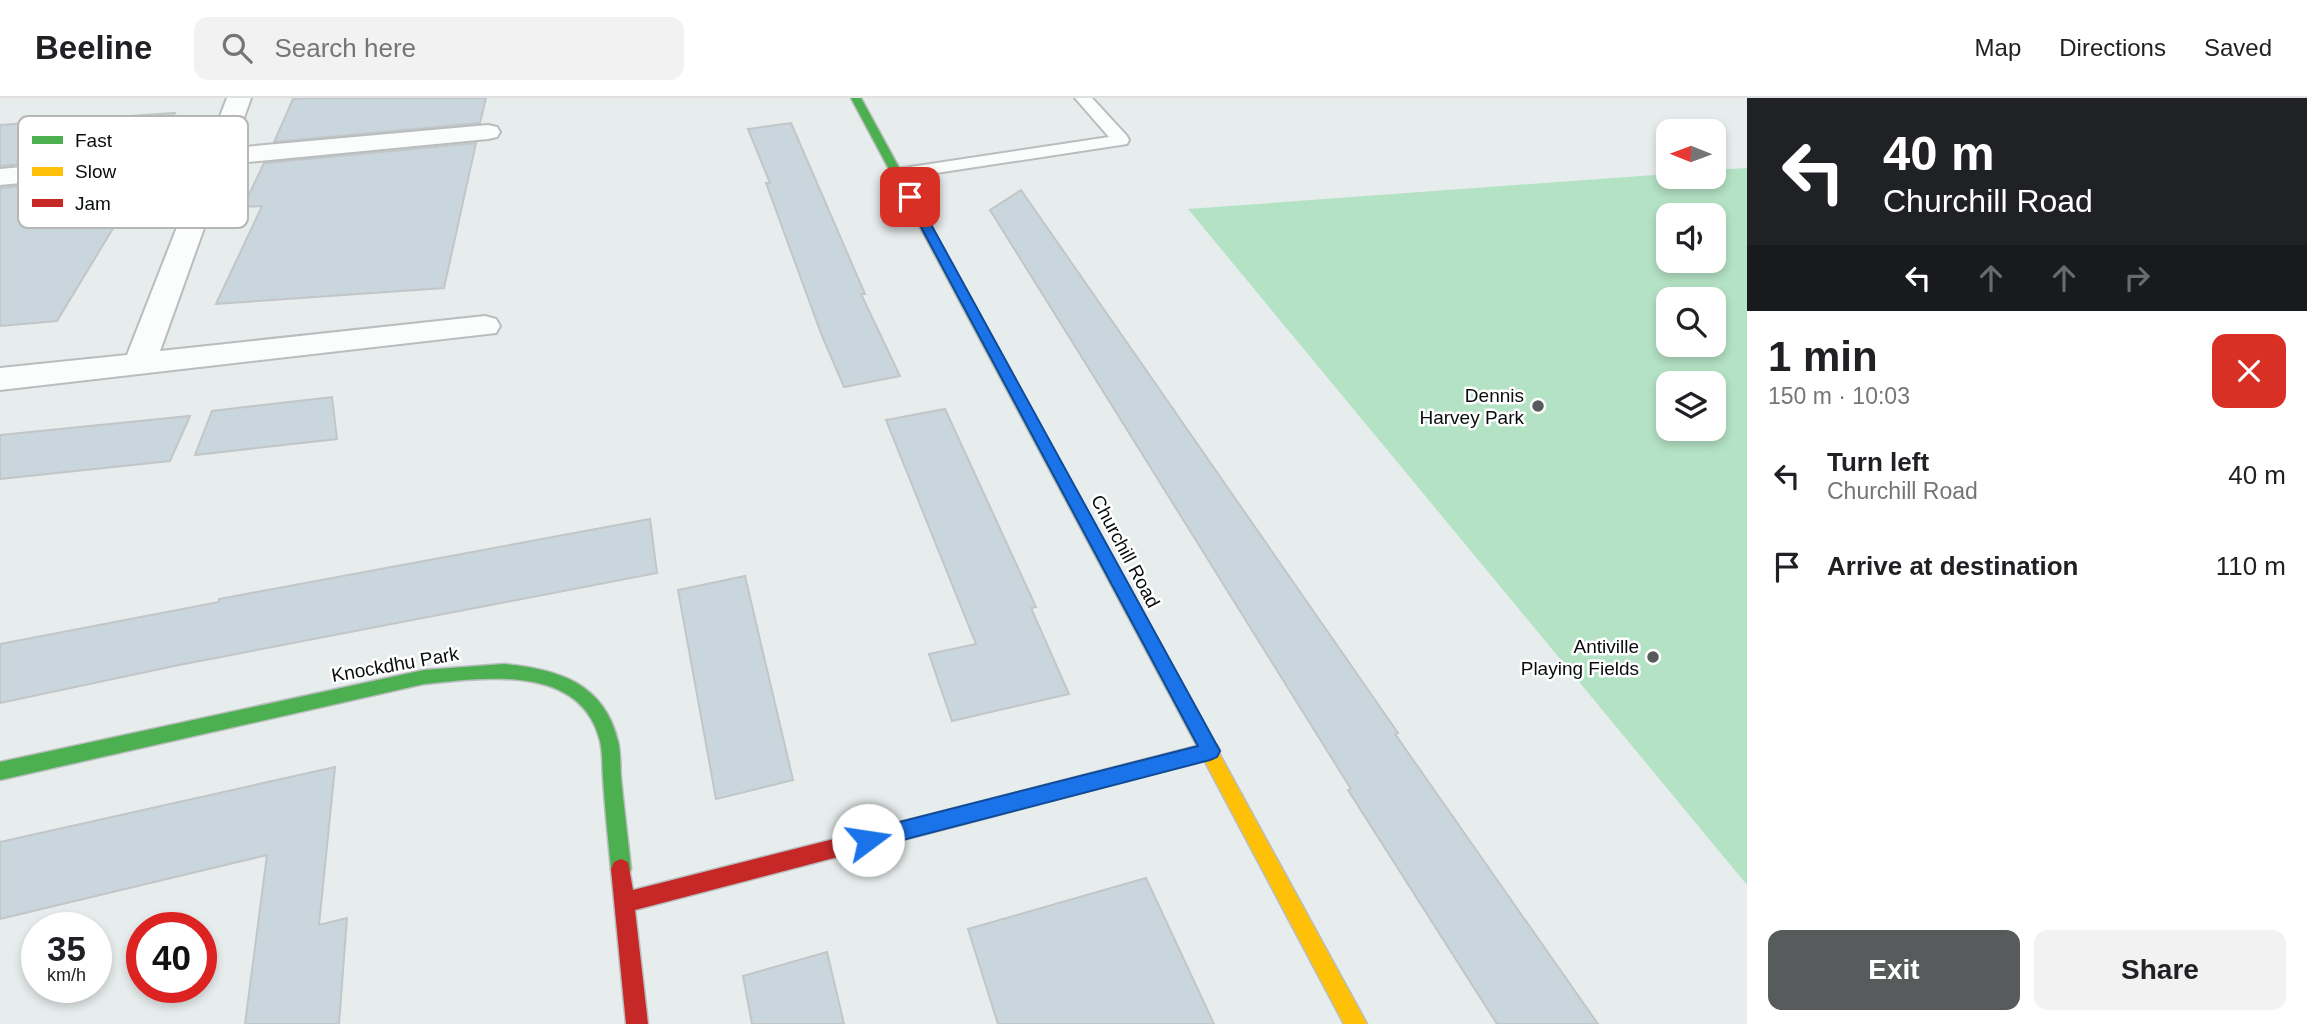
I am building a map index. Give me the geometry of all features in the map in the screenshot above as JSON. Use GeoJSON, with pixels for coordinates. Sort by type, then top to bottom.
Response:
{"type":"FeatureCollection","features":[{"type":"Feature","properties":{"kind":"street"},"geometry":{"type":"LineString","coordinates":[[232,116],[239,98]]}},
{"type":"Feature","properties":{"kind":"street","name":"Churchill Road"},"geometry":{"type":"LineString","coordinates":[[856,98],[1356,1024]]}},
{"type":"Feature","properties":{"kind":"street"},"geometry":{"type":"LineString","coordinates":[[248,155],[488,132]]}},
{"type":"Feature","properties":{"kind":"street"},"geometry":{"type":"LineString","coordinates":[[0,177],[18,175]]}},
{"type":"Feature","properties":{"kind":"street"},"geometry":{"type":"LineString","coordinates":[[139,365],[189,228]]}},
{"type":"Feature","properties":{"kind":"street"},"geometry":{"type":"LineString","coordinates":[[0,379],[485,326]]}},
{"type":"Feature","properties":{"kind":"street","name":"Knockdhu Park"},"geometry":{"type":"LineString","coordinates":[[0,771],[424,677],[480,671],[546,674],[556,677],[580,693],[605,726],[611,752],[637,1024]]}},
{"type":"Feature","properties":{"kind":"street"},"geometry":{"type":"LineString","coordinates":[[626,902],[1210,751]]}},
{"type":"Feature","properties":{"kind":"lane"},"geometry":{"type":"LineString","coordinates":[[897,174],[1121,140],[1083,98]]}},
{"type":"Feature","properties":{"kind":"green space","name":"Antiville Playing Fields"},"geometry":{"type":"Polygon","coordinates":[[[1747,168],[1747,885],[1188,209],[1656,175],[1656,189],[1726,189],[1726,169],[1747,168]]]}},
{"type":"Feature","properties":{"kind":"building"},"geometry":{"type":"Polygon","coordinates":[[[486,98],[480,123],[274,142],[293,99],[486,98]]]}},
{"type":"Feature","properties":{"kind":"building"},"geometry":{"type":"Polygon","coordinates":[[[175,113],[173,116],[131,116],[175,113]]]}},
{"type":"Feature","properties":{"kind":"building"},"geometry":{"type":"Polygon","coordinates":[[[791,123],[865,294],[861,294],[900,376],[844,387],[822,336],[766,183],[770,183],[748,129],[791,123]]]}},
{"type":"Feature","properties":{"kind":"building"},"geometry":{"type":"Polygon","coordinates":[[[18,124],[18,164],[0,166],[0,125],[18,124]]]}},
{"type":"Feature","properties":{"kind":"building"},"geometry":{"type":"Polygon","coordinates":[[[476,143],[444,288],[216,304],[262,206],[248,207],[248,197],[264,163],[476,143]]]}},
{"type":"Feature","properties":{"kind":"building"},"geometry":{"type":"Polygon","coordinates":[[[18,186],[18,228],[113,228],[57,321],[0,326],[0,188],[18,186]]]}},
{"type":"Feature","properties":{"kind":"building"},"geometry":{"type":"Polygon","coordinates":[[[1021,190],[1598,1024],[1497,1024],[1348,790],[1351,789],[990,210],[1021,190]]]}},
{"type":"Feature","properties":{"kind":"building"},"geometry":{"type":"Polygon","coordinates":[[[332,397],[337,439],[195,455],[212,411],[332,397]]]}},
{"type":"Feature","properties":{"kind":"building"},"geometry":{"type":"Polygon","coordinates":[[[945,409],[1036,607],[1031,608],[1069,694],[952,721],[929,654],[976,644],[886,420],[945,409]]]}},
{"type":"Feature","properties":{"kind":"building"},"geometry":{"type":"Polygon","coordinates":[[[190,416],[170,461],[0,479],[0,435],[190,416]]]}},
{"type":"Feature","properties":{"kind":"building"},"geometry":{"type":"Polygon","coordinates":[[[650,519],[657,573],[179,665],[0,703],[0,644],[219,602],[219,599],[650,519]]]}},
{"type":"Feature","properties":{"kind":"building"},"geometry":{"type":"Polygon","coordinates":[[[745,576],[793,780],[716,799],[678,590],[745,576]]]}},
{"type":"Feature","properties":{"kind":"building"},"geometry":{"type":"Polygon","coordinates":[[[335,767],[319,925],[347,918],[339,1024],[245,1024],[267,855],[0,919],[0,842],[335,767]]]}},
{"type":"Feature","properties":{"kind":"building"},"geometry":{"type":"Polygon","coordinates":[[[1146,878],[1214,1024],[998,1024],[968,929],[1146,878]]]}},
{"type":"Feature","properties":{"kind":"building"},"geometry":{"type":"Polygon","coordinates":[[[827,952],[844,1024],[752,1024],[743,976],[827,952]]]}},
{"type":"Feature","properties":{"kind":"traffic: fast"},"geometry":{"type":"LineString","coordinates":[[856,98],[1208,750]]}},
{"type":"Feature","properties":{"kind":"traffic: fast"},"geometry":{"type":"LineString","coordinates":[[0,771],[424,677],[504,671],[531,674],[557,680],[579,692],[596,711],[610,747],[621,869]]}},
{"type":"Feature","properties":{"kind":"traffic: fast"},"geometry":{"type":"LineString","coordinates":[[964,815],[1211,751]]}},
{"type":"Feature","properties":{"kind":"traffic: slow"},"geometry":{"type":"LineString","coordinates":[[1208,750],[1356,1024]]}},
{"type":"Feature","properties":{"kind":"traffic: jam"},"geometry":{"type":"LineString","coordinates":[[626,902],[964,815]]}},
{"type":"Feature","properties":{"kind":"traffic: jam"},"geometry":{"type":"LineString","coordinates":[[621,869],[637,1024]]}},
{"type":"Feature","properties":{"kind":"place","name":"Dennis Harvey Park"},"geometry":{"type":"Point","coordinates":[1538,406]}},
{"type":"Feature","properties":{"kind":"place","name":"Antiville Playing Fields"},"geometry":{"type":"Point","coordinates":[1653,657]}},
{"type":"Feature","properties":{"kind":"route"},"geometry":{"type":"LineString","coordinates":[[868,840],[1210,751],[910,197]]}}]}
